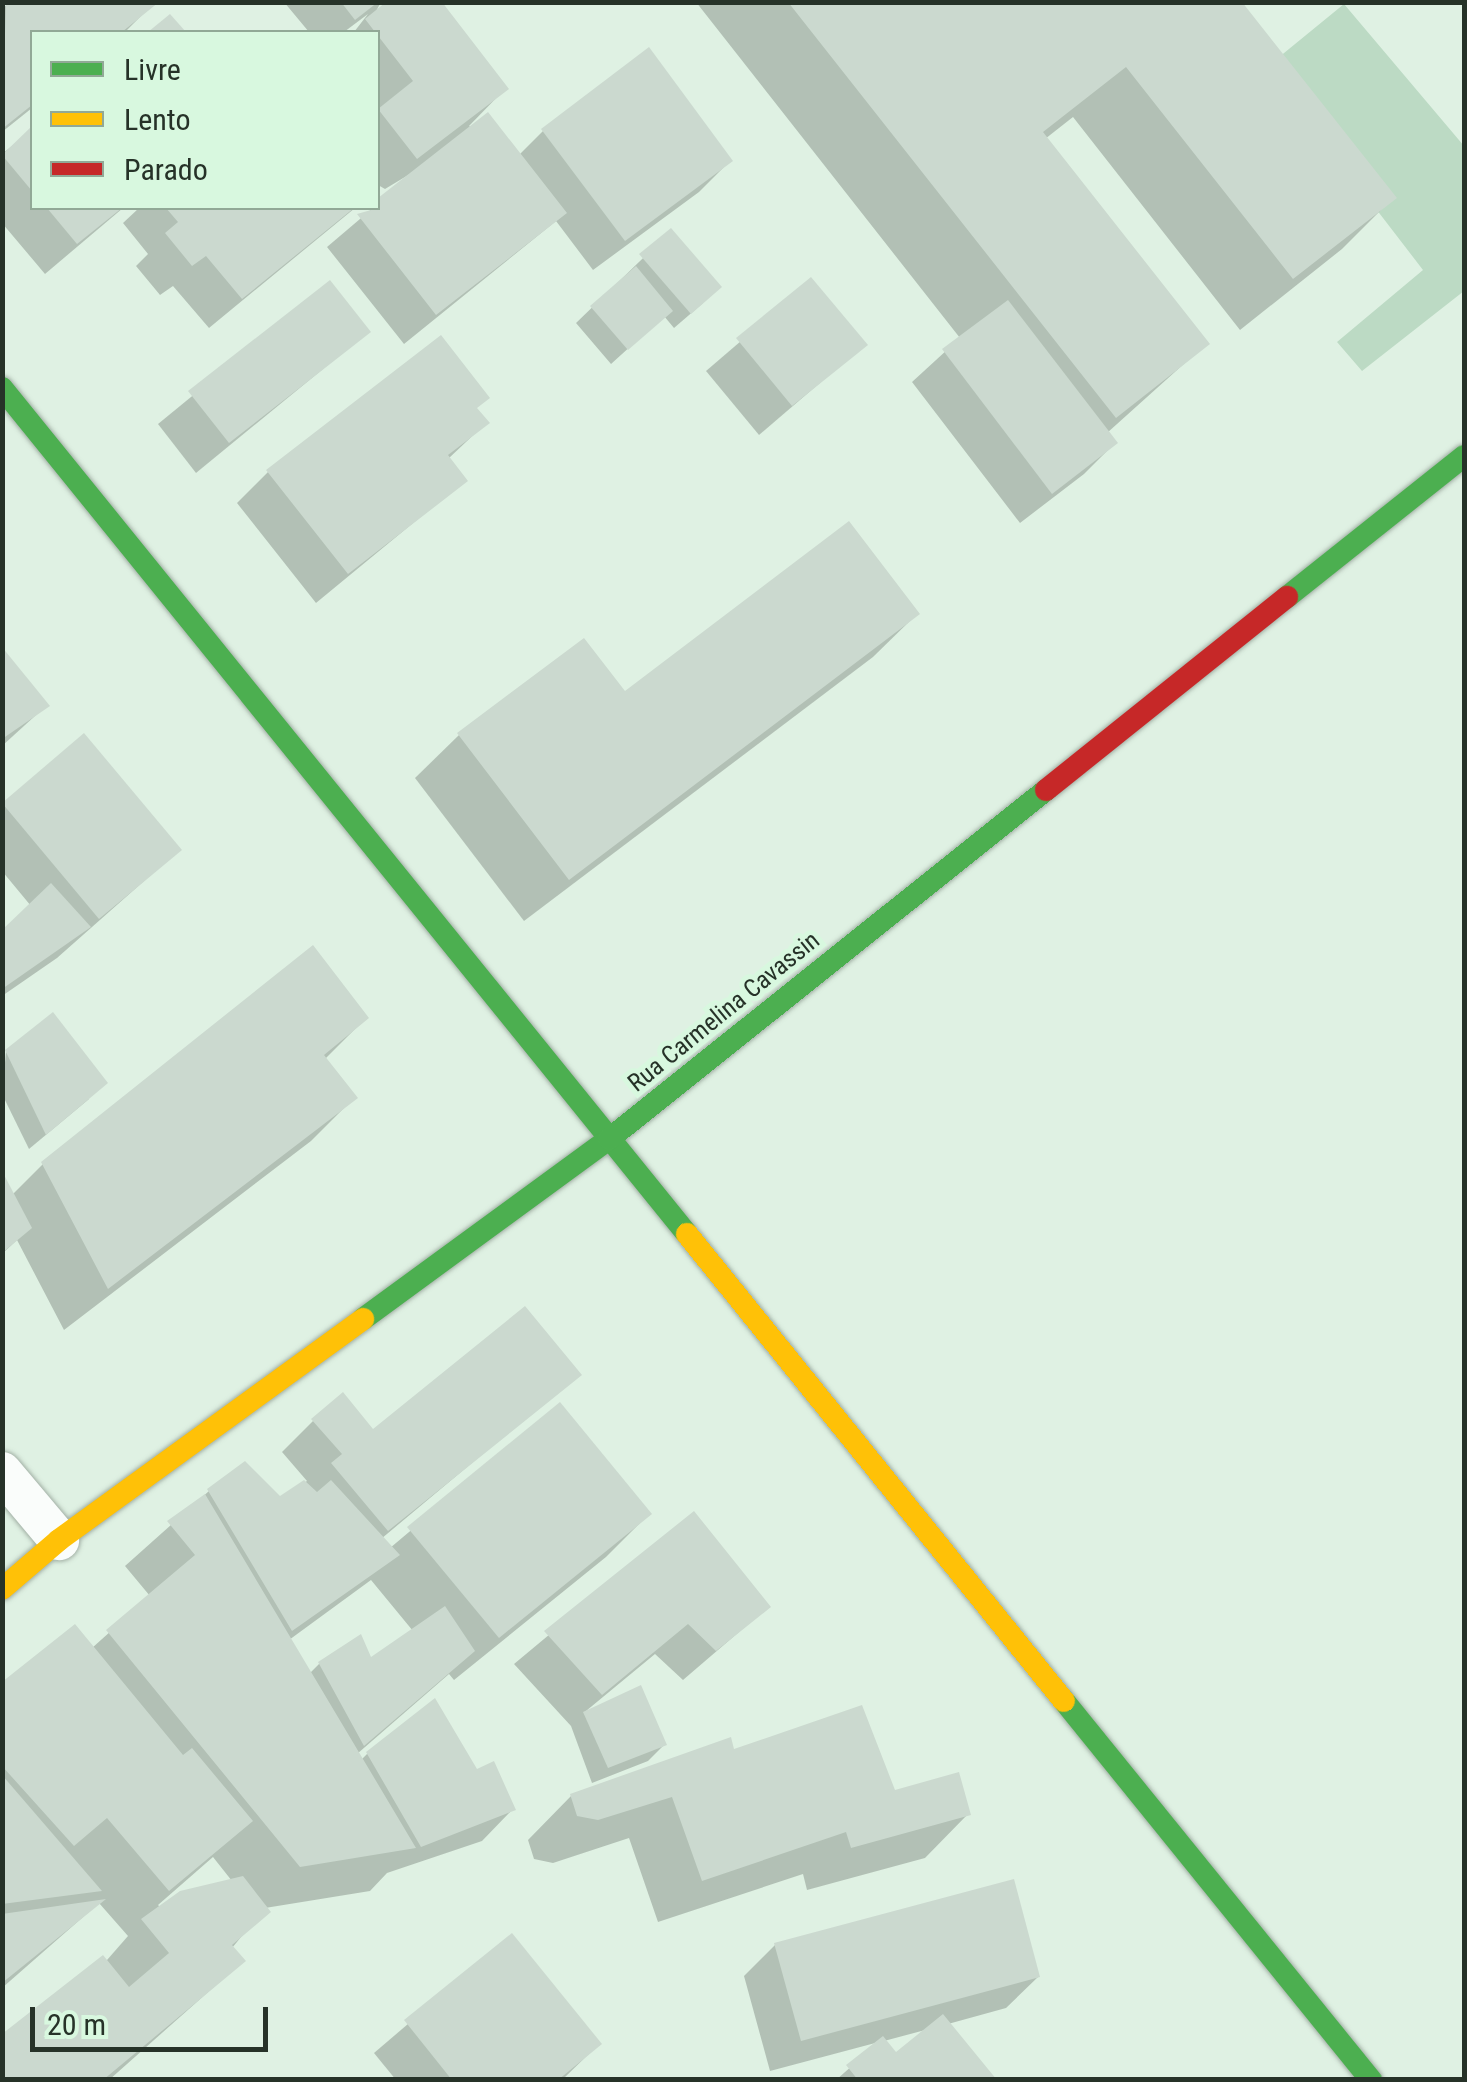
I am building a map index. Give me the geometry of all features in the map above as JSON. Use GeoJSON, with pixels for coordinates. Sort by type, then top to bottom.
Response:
{"type":"FeatureCollection","features":[{"type":"Feature","properties":{"kind":"street"},"geometry":{"type":"LineString","coordinates":[[2,388],[1371,2080]]}},
{"type":"Feature","properties":{"kind":"street","name":"Rua Carmelina Cavassin"},"geometry":{"type":"LineString","coordinates":[[2,1590],[59,1540],[609,1138],[1464,456]]}},
{"type":"Feature","properties":{"kind":"lane"},"geometry":{"type":"LineString","coordinates":[[2,1472],[59,1540]]}},
{"type":"Feature","properties":{"kind":"green space"},"geometry":{"type":"Polygon","coordinates":[[[1344,4],[1464,146],[1464,291],[1362,371],[1337,342],[1423,270],[1267,67],[1344,4]]]}},
{"type":"Feature","properties":{"kind":"building"},"geometry":{"type":"Polygon","coordinates":[[[6,2],[159,2],[124,30],[30,30],[30,107],[2,129],[6,2]]]}},
{"type":"Feature","properties":{"kind":"building"},"geometry":{"type":"Polygon","coordinates":[[[341,2],[378,2],[355,20],[341,2]]]}},
{"type":"Feature","properties":{"kind":"building"},"geometry":{"type":"Polygon","coordinates":[[[386,2],[442,2],[509,89],[417,159],[380,112],[380,107],[413,81],[380,38],[380,30],[374,30],[365,19],[386,2]]]}},
{"type":"Feature","properties":{"kind":"building"},"geometry":{"type":"Polygon","coordinates":[[[788,2],[1242,2],[1397,198],[1293,279],[1126,67],[1043,132],[1210,344],[1116,418],[788,2]]]}},
{"type":"Feature","properties":{"kind":"building"},"geometry":{"type":"Polygon","coordinates":[[[170,14],[184,30],[150,30],[170,14]]]}},
{"type":"Feature","properties":{"kind":"building"},"geometry":{"type":"Polygon","coordinates":[[[649,47],[733,161],[625,241],[541,129],[649,47]]]}},
{"type":"Feature","properties":{"kind":"building"},"geometry":{"type":"Polygon","coordinates":[[[488,112],[567,213],[436,315],[357,214],[380,210],[380,196],[488,112]]]}},
{"type":"Feature","properties":{"kind":"building"},"geometry":{"type":"Polygon","coordinates":[[[30,128],[30,189],[2,155],[30,128]]]}},
{"type":"Feature","properties":{"kind":"building"},"geometry":{"type":"Polygon","coordinates":[[[49,210],[120,210],[77,244],[49,210]]]}},
{"type":"Feature","properties":{"kind":"building"},"geometry":{"type":"Polygon","coordinates":[[[168,210],[352,210],[242,299],[206,256],[192,266],[165,233],[178,222],[168,210]]]}},
{"type":"Feature","properties":{"kind":"building"},"geometry":{"type":"Polygon","coordinates":[[[671,228],[722,287],[691,314],[639,254],[671,228]]]}},
{"type":"Feature","properties":{"kind":"building"},"geometry":{"type":"Polygon","coordinates":[[[636,266],[673,311],[628,350],[590,306],[636,266]]]}},
{"type":"Feature","properties":{"kind":"building"},"geometry":{"type":"Polygon","coordinates":[[[811,277],[868,345],[792,406],[736,338],[811,277]]]}},
{"type":"Feature","properties":{"kind":"building"},"geometry":{"type":"Polygon","coordinates":[[[330,280],[371,332],[229,443],[188,391],[330,280]]]}},
{"type":"Feature","properties":{"kind":"building"},"geometry":{"type":"Polygon","coordinates":[[[1008,300],[1118,443],[1052,494],[942,349],[1008,300]]]}},
{"type":"Feature","properties":{"kind":"building"},"geometry":{"type":"Polygon","coordinates":[[[441,335],[490,398],[477,408],[490,423],[448,455],[468,481],[348,574],[266,470],[441,335]]]}},
{"type":"Feature","properties":{"kind":"building"},"geometry":{"type":"Polygon","coordinates":[[[849,521],[920,614],[569,880],[457,733],[584,638],[625,691],[849,521]]]}},
{"type":"Feature","properties":{"kind":"building"},"geometry":{"type":"Polygon","coordinates":[[[2,647],[50,706],[2,739],[2,647]]]}},
{"type":"Feature","properties":{"kind":"building"},"geometry":{"type":"Polygon","coordinates":[[[84,733],[182,850],[99,919],[2,803],[84,733]]]}},
{"type":"Feature","properties":{"kind":"building"},"geometry":{"type":"Polygon","coordinates":[[[51,883],[91,927],[2,989],[2,930],[51,883]]]}},
{"type":"Feature","properties":{"kind":"building"},"geometry":{"type":"Polygon","coordinates":[[[313,945],[369,1018],[324,1055],[358,1098],[108,1289],[41,1162],[313,945]]]}},
{"type":"Feature","properties":{"kind":"building"},"geometry":{"type":"Polygon","coordinates":[[[53,1012],[108,1083],[46,1135],[5,1050],[53,1012]]]}},
{"type":"Feature","properties":{"kind":"building"},"geometry":{"type":"Polygon","coordinates":[[[2,1171],[32,1228],[2,1253],[2,1171]]]}},
{"type":"Feature","properties":{"kind":"building"},"geometry":{"type":"Polygon","coordinates":[[[525,1306],[582,1375],[388,1531],[331,1463],[342,1454],[311,1419],[343,1392],[373,1429],[525,1306]]]}},
{"type":"Feature","properties":{"kind":"building"},"geometry":{"type":"Polygon","coordinates":[[[560,1402],[652,1514],[499,1638],[407,1527],[560,1402]]]}},
{"type":"Feature","properties":{"kind":"building"},"geometry":{"type":"Polygon","coordinates":[[[245,1461],[280,1496],[304,1480],[317,1492],[331,1480],[400,1555],[292,1631],[207,1489],[245,1461]]]}},
{"type":"Feature","properties":{"kind":"building"},"geometry":{"type":"Polygon","coordinates":[[[205,1494],[416,1848],[300,1867],[106,1630],[195,1555],[167,1521],[205,1494]]]}},
{"type":"Feature","properties":{"kind":"building"},"geometry":{"type":"Polygon","coordinates":[[[694,1511],[771,1607],[716,1651],[688,1624],[602,1695],[544,1631],[694,1511]]]}},
{"type":"Feature","properties":{"kind":"building"},"geometry":{"type":"Polygon","coordinates":[[[445,1606],[475,1651],[364,1746],[318,1662],[361,1634],[371,1657],[445,1606]]]}},
{"type":"Feature","properties":{"kind":"building"},"geometry":{"type":"Polygon","coordinates":[[[75,1624],[183,1755],[192,1748],[253,1821],[169,1891],[107,1818],[74,1846],[2,1766],[2,1682],[75,1624]]]}},
{"type":"Feature","properties":{"kind":"building"},"geometry":{"type":"Polygon","coordinates":[[[641,1685],[667,1745],[608,1768],[583,1712],[641,1685]]]}},
{"type":"Feature","properties":{"kind":"building"},"geometry":{"type":"Polygon","coordinates":[[[435,1698],[477,1769],[494,1761],[516,1810],[421,1847],[366,1752],[435,1698]]]}},
{"type":"Feature","properties":{"kind":"building"},"geometry":{"type":"Polygon","coordinates":[[[862,1705],[895,1790],[959,1772],[971,1815],[851,1848],[846,1832],[702,1881],[672,1797],[598,1820],[577,1816],[570,1794],[731,1737],[734,1749],[862,1705]]]}},
{"type":"Feature","properties":{"kind":"building"},"geometry":{"type":"Polygon","coordinates":[[[2,1775],[102,1891],[2,1904],[2,1775]]]}},
{"type":"Feature","properties":{"kind":"building"},"geometry":{"type":"Polygon","coordinates":[[[243,1876],[271,1912],[232,1945],[246,1961],[103,2080],[2,2080],[2,2034],[103,1955],[129,1987],[169,1953],[141,1919],[180,1891],[243,1876]]]}},
{"type":"Feature","properties":{"kind":"building"},"geometry":{"type":"Polygon","coordinates":[[[1014,1879],[1040,1977],[801,2041],[774,1943],[1014,1879]]]}},
{"type":"Feature","properties":{"kind":"building"},"geometry":{"type":"Polygon","coordinates":[[[106,1899],[2,1983],[2,1914],[106,1899]]]}},
{"type":"Feature","properties":{"kind":"building"},"geometry":{"type":"Polygon","coordinates":[[[512,1933],[602,2044],[558,2080],[452,2080],[404,2020],[512,1933]]]}},
{"type":"Feature","properties":{"kind":"building"},"geometry":{"type":"Polygon","coordinates":[[[943,2014],[997,2080],[858,2080],[846,2065],[883,2036],[896,2052],[943,2014]]]}},
{"type":"Feature","properties":{"kind":"traffic: fast"},"geometry":{"type":"LineString","coordinates":[[2,388],[687,1234]]}},
{"type":"Feature","properties":{"kind":"traffic: fast"},"geometry":{"type":"LineString","coordinates":[[1287,597],[1464,456]]}},
{"type":"Feature","properties":{"kind":"traffic: fast"},"geometry":{"type":"LineString","coordinates":[[363,1319],[609,1139],[1046,790]]}},
{"type":"Feature","properties":{"kind":"traffic: fast"},"geometry":{"type":"LineString","coordinates":[[1064,1701],[1371,2080]]}},
{"type":"Feature","properties":{"kind":"traffic: slow"},"geometry":{"type":"LineString","coordinates":[[687,1234],[1064,1701]]}},
{"type":"Feature","properties":{"kind":"traffic: slow"},"geometry":{"type":"LineString","coordinates":[[2,1589],[59,1540],[363,1319]]}},
{"type":"Feature","properties":{"kind":"traffic: jam"},"geometry":{"type":"LineString","coordinates":[[1046,790],[1287,597]]}}]}
